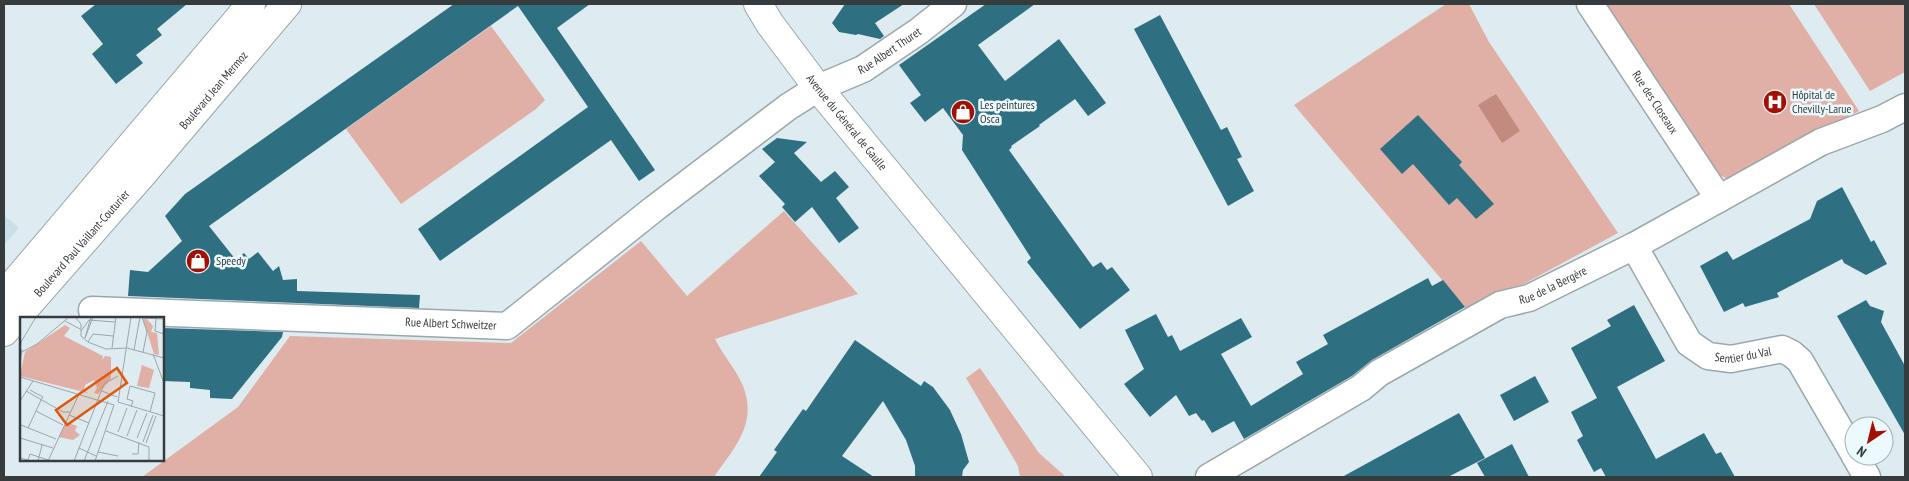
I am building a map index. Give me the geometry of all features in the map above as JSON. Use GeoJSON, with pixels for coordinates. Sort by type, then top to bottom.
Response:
{"type":"FeatureCollection","features":[{"type":"Feature","properties":{"kind":"main road","name":"Boulevard Paul Vaillant-Couturier"},"geometry":{"type":"LineString","coordinates":[[4,295],[251,4]]}},
{"type":"Feature","properties":{"kind":"main road","name":"Boulevard Jean Mermoz"},"geometry":{"type":"LineString","coordinates":[[140,177],[287,4]]}},
{"type":"Feature","properties":{"kind":"main road","name":"Avenue du Général de Gaulle"},"geometry":{"type":"LineString","coordinates":[[749,4],[764,14],[818,88],[1138,477]]}},
{"type":"Feature","properties":{"kind":"main road","name":"Boulevard Paul Vaillant-Couturier"},"geometry":{"type":"LineString","coordinates":[[4,332],[140,177]]}},
{"type":"Feature","properties":{"kind":"street","name":"Rue Albert Thuret"},"geometry":{"type":"LineString","coordinates":[[818,88],[863,70],[919,32],[953,4]]}},
{"type":"Feature","properties":{"kind":"street","name":"Rue des Closeaux"},"geometry":{"type":"LineString","coordinates":[[1590,4],[1718,199]]}},
{"type":"Feature","properties":{"kind":"street","name":"Rue Albert Schweitzer"},"geometry":{"type":"LineString","coordinates":[[92,310],[507,326],[655,208],[788,107],[818,88]]}},
{"type":"Feature","properties":{"kind":"street","name":"Rue de la Bergère"},"geometry":{"type":"LineString","coordinates":[[1209,477],[1361,388],[1380,373],[1478,317],[1500,306],[1529,298],[1634,246],[1821,142],[1882,119],[1905,107]]}},
{"type":"Feature","properties":{"kind":"street","name":"Sentier du Val"},"geometry":{"type":"LineString","coordinates":[[1634,246],[1688,343],[1708,356],[1731,359],[1782,349],[1792,354],[1800,361],[1844,436]]}},
{"type":"Feature","properties":{"kind":"street","name":"Sentier du Val"},"geometry":{"type":"LineString","coordinates":[[1861,466],[1867,477]]}},
{"type":"Feature","properties":{"kind":"shaded area"},"geometry":{"type":"Polygon","coordinates":[[[1446,4],[1469,4],[1489,42],[1618,233],[1470,313],[1294,105],[1446,4]]]}},
{"type":"Feature","properties":{"kind":"shaded area","name":"Hôpital de Chevilly-Larue"},"geometry":{"type":"Polygon","coordinates":[[[1600,4],[1789,4],[1859,111],[1728,179],[1719,175],[1600,4]]]}},
{"type":"Feature","properties":{"kind":"shaded area"},"geometry":{"type":"Polygon","coordinates":[[[1814,4],[1905,4],[1905,72],[1870,91],[1814,4]]]}},
{"type":"Feature","properties":{"kind":"shaded area"},"geometry":{"type":"Polygon","coordinates":[[[491,26],[545,100],[536,109],[401,204],[346,129],[491,26]]]}},
{"type":"Feature","properties":{"kind":"shaded area"},"geometry":{"type":"Polygon","coordinates":[[[1496,94],[1520,131],[1502,143],[1478,105],[1496,94]]]}},
{"type":"Feature","properties":{"kind":"shaded area"},"geometry":{"type":"Polygon","coordinates":[[[784,211],[858,294],[715,339],[743,386],[748,412],[742,435],[714,477],[142,477],[238,407],[290,336],[511,343],[641,241],[687,296],[784,211]]]}},
{"type":"Feature","properties":{"kind":"shaded area"},"geometry":{"type":"Polygon","coordinates":[[[4,215],[19,228],[4,245],[4,215]]]}},
{"type":"Feature","properties":{"kind":"shaded area"},"geometry":{"type":"Polygon","coordinates":[[[980,368],[1039,453],[1066,477],[1020,477],[1018,466],[966,378],[980,368]]]}},
{"type":"Feature","properties":{"kind":"building"},"geometry":{"type":"Polygon","coordinates":[[[96,4],[187,4],[157,29],[162,35],[136,55],[143,63],[116,84],[92,54],[103,44],[81,16],[96,4]]]}},
{"type":"Feature","properties":{"kind":"building"},"geometry":{"type":"Polygon","coordinates":[[[454,4],[590,4],[557,28],[655,170],[639,181],[611,140],[440,261],[418,229],[588,107],[518,6],[209,226],[236,260],[244,253],[249,259],[258,252],[273,271],[279,266],[283,280],[297,279],[297,291],[420,295],[419,308],[128,296],[130,270],[148,272],[182,241],[165,216],[185,194],[454,4]]]}},
{"type":"Feature","properties":{"kind":"building"},"geometry":{"type":"Polygon","coordinates":[[[845,4],[904,4],[875,23],[884,36],[880,39],[839,32],[832,23],[845,4]]]}},
{"type":"Feature","properties":{"kind":"building"},"geometry":{"type":"Polygon","coordinates":[[[986,4],[1035,4],[978,45],[1005,81],[1059,39],[1106,103],[1088,116],[1075,99],[1011,146],[1009,150],[1093,267],[1101,262],[1107,270],[1112,267],[1130,290],[1080,329],[1027,262],[1031,258],[962,150],[963,135],[943,108],[925,122],[910,103],[921,95],[899,65],[986,4]]]}},
{"type":"Feature","properties":{"kind":"building"},"geometry":{"type":"Polygon","coordinates":[[[1160,15],[1221,130],[1227,127],[1242,157],[1237,159],[1254,191],[1228,206],[1134,29],[1160,15]]]}},
{"type":"Feature","properties":{"kind":"building"},"geometry":{"type":"Polygon","coordinates":[[[1418,115],[1462,162],[1459,165],[1494,204],[1476,219],[1457,198],[1449,205],[1413,164],[1402,174],[1380,149],[1418,115]]]}},
{"type":"Feature","properties":{"kind":"building"},"geometry":{"type":"Polygon","coordinates":[[[777,138],[807,142],[794,153],[821,182],[835,171],[849,187],[836,198],[859,228],[839,243],[812,207],[795,222],[782,207],[785,204],[759,176],[775,162],[762,149],[777,138]]]}},
{"type":"Feature","properties":{"kind":"building"},"geometry":{"type":"Polygon","coordinates":[[[1842,187],[1871,242],[1874,240],[1887,264],[1866,275],[1844,263],[1842,259],[1777,293],[1779,297],[1745,307],[1743,303],[1724,312],[1700,266],[1727,251],[1733,260],[1810,219],[1817,201],[1842,187]]]}},
{"type":"Feature","properties":{"kind":"building"},"geometry":{"type":"Polygon","coordinates":[[[1428,278],[1432,286],[1443,280],[1465,307],[1372,360],[1352,376],[1244,439],[1234,421],[1212,433],[1204,420],[1202,421],[1196,413],[1189,416],[1176,395],[1150,417],[1124,384],[1144,369],[1125,330],[1156,314],[1168,337],[1172,335],[1180,351],[1241,318],[1252,337],[1221,354],[1251,406],[1303,374],[1296,362],[1328,344],[1323,335],[1428,278]]]}},
{"type":"Feature","properties":{"kind":"building"},"geometry":{"type":"Polygon","coordinates":[[[1866,300],[1870,306],[1884,311],[1881,322],[1905,366],[1905,435],[1837,316],[1866,300]]]}},
{"type":"Feature","properties":{"kind":"building"},"geometry":{"type":"Polygon","coordinates":[[[1634,305],[1665,361],[1617,387],[1656,459],[1704,433],[1716,454],[1721,452],[1735,477],[1606,477],[1601,468],[1594,472],[1577,440],[1583,436],[1571,412],[1597,398],[1571,348],[1611,326],[1607,320],[1634,305]]]}},
{"type":"Feature","properties":{"kind":"building"},"geometry":{"type":"Polygon","coordinates":[[[164,328],[283,332],[282,337],[232,399],[210,398],[210,390],[190,388],[190,382],[164,381],[164,328]]]}},
{"type":"Feature","properties":{"kind":"building"},"geometry":{"type":"Polygon","coordinates":[[[855,340],[921,386],[924,381],[933,387],[950,410],[961,434],[969,462],[963,470],[962,477],[915,477],[915,466],[906,440],[883,401],[842,456],[874,477],[759,477],[777,452],[774,450],[803,409],[806,411],[855,340]]]}},
{"type":"Feature","properties":{"kind":"building"},"geometry":{"type":"Polygon","coordinates":[[[1535,376],[1549,402],[1514,421],[1500,395],[1535,376]]]}},
{"type":"Feature","properties":{"kind":"building"},"geometry":{"type":"Polygon","coordinates":[[[1459,413],[1485,458],[1448,477],[1342,477],[1459,413]]]}},
{"type":"Feature","properties":{"kind":"building"},"geometry":{"type":"Polygon","coordinates":[[[1512,444],[1529,477],[1485,477],[1477,463],[1512,444]]]}},
{"type":"Feature","properties":{"kind":"place","name":"Hôpital de Chevilly-Larue"},"geometry":{"type":"Point","coordinates":[1775,102]}},
{"type":"Feature","properties":{"kind":"place","name":"Les peintures Osca"},"geometry":{"type":"Point","coordinates":[963,112]}},
{"type":"Feature","properties":{"kind":"place","name":"Speedy"},"geometry":{"type":"Point","coordinates":[198,261]}}]}
